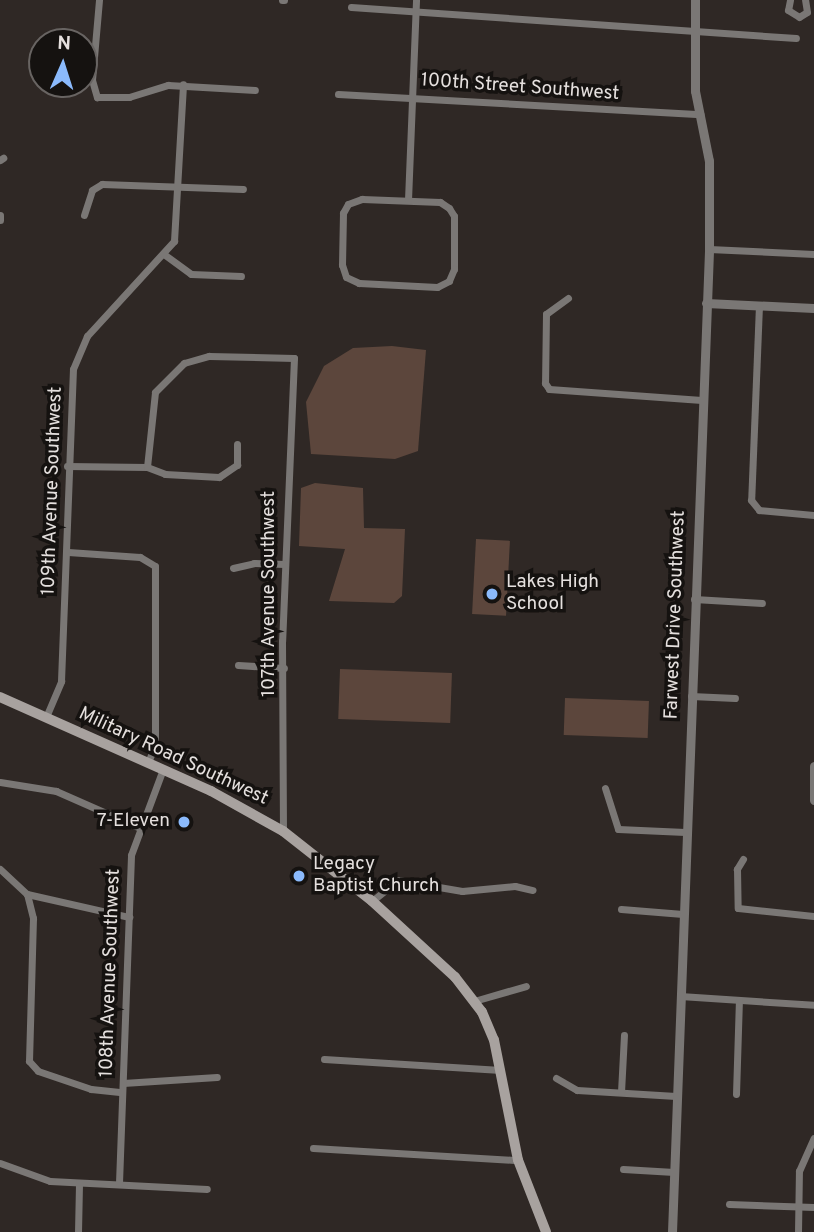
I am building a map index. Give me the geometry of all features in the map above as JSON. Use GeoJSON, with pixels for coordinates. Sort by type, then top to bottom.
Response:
{"type":"FeatureCollection","features":[{"type":"Feature","properties":{"kind":"main road","name":"Military Road Southwest"},"geometry":{"type":"LineString","coordinates":[[0,697],[163,769],[284,831],[372,901],[455,977],[474,1002],[490,1032],[501,1070],[518,1160],[546,1232]]}},
{"type":"Feature","properties":{"kind":"street"},"geometry":{"type":"LineString","coordinates":[[99,0],[92,80],[95,95],[129,97],[155,87],[183,84],[255,90]]}},
{"type":"Feature","properties":{"kind":"street"},"geometry":{"type":"LineString","coordinates":[[408,200],[415,0]]}},
{"type":"Feature","properties":{"kind":"street","name":"Farwest Drive Southwest"},"geometry":{"type":"LineString","coordinates":[[672,1232],[709,249],[709,160],[700,114],[693,30],[695,0]]}},
{"type":"Feature","properties":{"kind":"street"},"geometry":{"type":"LineString","coordinates":[[789,0],[788,10],[799,17],[807,12],[805,0]]}},
{"type":"Feature","properties":{"kind":"street"},"geometry":{"type":"LineString","coordinates":[[351,6],[796,38]]}},
{"type":"Feature","properties":{"kind":"street"},"geometry":{"type":"LineString","coordinates":[[183,84],[178,227],[165,255],[191,274],[241,276]]}},
{"type":"Feature","properties":{"kind":"street","name":"100th Street Southwest"},"geometry":{"type":"LineString","coordinates":[[338,94],[700,114]]}},
{"type":"Feature","properties":{"kind":"street"},"geometry":{"type":"LineString","coordinates":[[85,215],[92,190],[102,184],[243,189]]}},
{"type":"Feature","properties":{"kind":"street"},"geometry":{"type":"LineString","coordinates":[[362,198],[408,200],[440,202],[449,208],[454,216],[454,269],[449,281],[437,287],[359,283],[346,277],[342,265],[343,213],[348,204],[362,198]]}},
{"type":"Feature","properties":{"kind":"street"},"geometry":{"type":"LineString","coordinates":[[709,249],[814,254]]}},
{"type":"Feature","properties":{"kind":"street","name":"109th Avenue Southwest"},"geometry":{"type":"LineString","coordinates":[[46,718],[61,681],[68,552],[67,466],[78,354],[94,329],[165,255]]}},
{"type":"Feature","properties":{"kind":"street"},"geometry":{"type":"LineString","coordinates":[[568,298],[546,314],[547,387],[565,393],[702,400]]}},
{"type":"Feature","properties":{"kind":"street"},"geometry":{"type":"LineString","coordinates":[[706,303],[814,308]]}},
{"type":"Feature","properties":{"kind":"street"},"geometry":{"type":"LineString","coordinates":[[759,305],[751,500],[756,509],[814,515]]}},
{"type":"Feature","properties":{"kind":"street","name":"107th Avenue Southwest"},"geometry":{"type":"LineString","coordinates":[[146,467],[155,392],[190,359],[294,358],[285,564],[284,831]]}},
{"type":"Feature","properties":{"kind":"street"},"geometry":{"type":"LineString","coordinates":[[67,466],[146,467],[166,474],[225,475],[237,466],[237,444]]}},
{"type":"Feature","properties":{"kind":"street"},"geometry":{"type":"LineString","coordinates":[[68,552],[140,556],[150,561],[156,574],[152,684],[155,745],[148,762]]}},
{"type":"Feature","properties":{"kind":"street"},"geometry":{"type":"LineString","coordinates":[[233,568],[254,563],[285,564]]}},
{"type":"Feature","properties":{"kind":"street"},"geometry":{"type":"LineString","coordinates":[[694,599],[762,603]]}},
{"type":"Feature","properties":{"kind":"street"},"geometry":{"type":"LineString","coordinates":[[237,665],[284,668]]}},
{"type":"Feature","properties":{"kind":"street"},"geometry":{"type":"LineString","coordinates":[[691,696],[735,698]]}},
{"type":"Feature","properties":{"kind":"street"},"geometry":{"type":"LineString","coordinates":[[814,766],[814,800]]}},
{"type":"Feature","properties":{"kind":"street","name":"108th Avenue Southwest"},"geometry":{"type":"LineString","coordinates":[[119,1183],[131,855],[138,827],[163,769]]}},
{"type":"Feature","properties":{"kind":"street"},"geometry":{"type":"LineString","coordinates":[[0,782],[56,791],[138,827]]}},
{"type":"Feature","properties":{"kind":"street"},"geometry":{"type":"LineString","coordinates":[[605,788],[618,829],[685,832]]}},
{"type":"Feature","properties":{"kind":"street"},"geometry":{"type":"LineString","coordinates":[[743,859],[737,869],[737,906],[747,912],[814,916]]}},
{"type":"Feature","properties":{"kind":"street"},"geometry":{"type":"LineString","coordinates":[[0,869],[27,894],[129,917]]}},
{"type":"Feature","properties":{"kind":"street"},"geometry":{"type":"LineString","coordinates":[[372,901],[388,884],[398,880],[462,891],[515,886],[533,890]]}},
{"type":"Feature","properties":{"kind":"street"},"geometry":{"type":"LineString","coordinates":[[27,894],[33,918],[31,1065],[92,1089],[122,1092]]}},
{"type":"Feature","properties":{"kind":"street"},"geometry":{"type":"LineString","coordinates":[[621,909],[683,914]]}},
{"type":"Feature","properties":{"kind":"street"},"geometry":{"type":"LineString","coordinates":[[474,1002],[526,986]]}},
{"type":"Feature","properties":{"kind":"street"},"geometry":{"type":"LineString","coordinates":[[680,996],[814,1005]]}},
{"type":"Feature","properties":{"kind":"street"},"geometry":{"type":"LineString","coordinates":[[736,1094],[739,1000]]}},
{"type":"Feature","properties":{"kind":"street"},"geometry":{"type":"LineString","coordinates":[[621,1092],[624,1035]]}},
{"type":"Feature","properties":{"kind":"street"},"geometry":{"type":"LineString","coordinates":[[324,1059],[501,1070]]}},
{"type":"Feature","properties":{"kind":"street"},"geometry":{"type":"LineString","coordinates":[[123,1083],[217,1077]]}},
{"type":"Feature","properties":{"kind":"street"},"geometry":{"type":"LineString","coordinates":[[556,1078],[574,1089],[676,1096]]}},
{"type":"Feature","properties":{"kind":"street"},"geometry":{"type":"LineString","coordinates":[[798,1232],[799,1171],[814,1138]]}},
{"type":"Feature","properties":{"kind":"street"},"geometry":{"type":"LineString","coordinates":[[313,1148],[518,1160]]}},
{"type":"Feature","properties":{"kind":"street"},"geometry":{"type":"LineString","coordinates":[[1,1166],[42,1180],[208,1189]]}},
{"type":"Feature","properties":{"kind":"street"},"geometry":{"type":"LineString","coordinates":[[623,1169],[674,1172]]}},
{"type":"Feature","properties":{"kind":"street"},"geometry":{"type":"LineString","coordinates":[[78,1232],[79,1183]]}},
{"type":"Feature","properties":{"kind":"street"},"geometry":{"type":"LineString","coordinates":[[729,1204],[814,1207]]}},
{"type":"Feature","properties":{"kind":"shaded area"},"geometry":{"type":"Polygon","coordinates":[[[392,346],[426,350],[418,451],[395,459],[311,454],[306,402],[324,366],[353,348],[392,346]]]}},
{"type":"Feature","properties":{"kind":"shaded area"},"geometry":{"type":"Polygon","coordinates":[[[315,483],[363,488],[364,528],[405,529],[402,596],[394,603],[329,601],[345,549],[299,546],[301,488],[315,483]]]}},
{"type":"Feature","properties":{"kind":"shaded area"},"geometry":{"type":"Polygon","coordinates":[[[476,539],[510,541],[506,616],[472,614],[476,539]]]}},
{"type":"Feature","properties":{"kind":"shaded area"},"geometry":{"type":"Polygon","coordinates":[[[340,669],[452,673],[450,723],[338,719],[340,669]]]}},
{"type":"Feature","properties":{"kind":"shaded area"},"geometry":{"type":"Polygon","coordinates":[[[565,698],[649,701],[648,738],[564,735],[565,698]]]}},
{"type":"Feature","properties":{"kind":"place","name":"Lakes High School"},"geometry":{"type":"Point","coordinates":[492,594]}},
{"type":"Feature","properties":{"kind":"place","name":"7-Eleven"},"geometry":{"type":"Point","coordinates":[184,822]}},
{"type":"Feature","properties":{"kind":"place","name":"Legacy Baptist Church"},"geometry":{"type":"Point","coordinates":[299,876]}}]}
